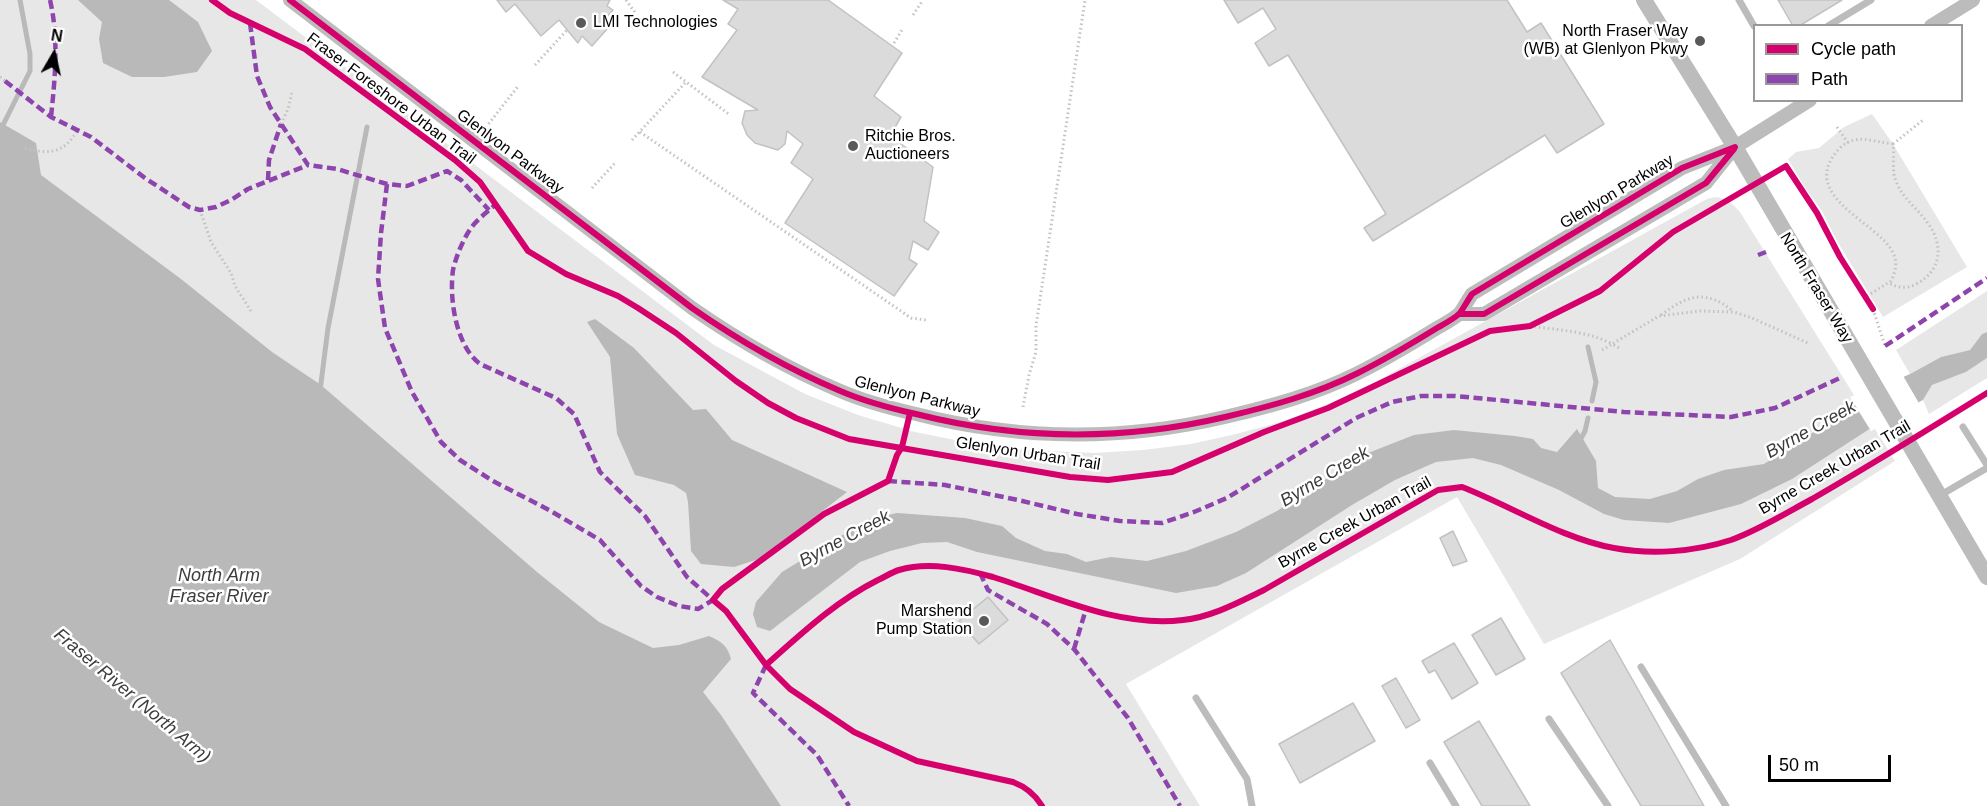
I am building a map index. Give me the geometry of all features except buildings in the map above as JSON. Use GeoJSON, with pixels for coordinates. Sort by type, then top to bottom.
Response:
{"type":"FeatureCollection","features":[{"type":"Feature","properties":{"kind":"street","name":"Glenlyon Parkway"},"geometry":{"type":"LineString","coordinates":[[290,0],[692,308],[735,338],[792,369],[839,391],[876,404],[947,422],[1011,432],[1073,435],[1122,433],[1190,425],[1274,406],[1313,393],[1389,357],[1459,314],[1472,294],[1683,168],[1735,147]]}},
{"type":"Feature","properties":{"kind":"street","name":"North Fraser Way"},"geometry":{"type":"LineString","coordinates":[[1644,0],[1735,147],[1987,577]]}},
{"type":"Feature","properties":{"kind":"street"},"geometry":{"type":"LineString","coordinates":[[1934,24],[1973,0]]}},
{"type":"Feature","properties":{"kind":"street"},"geometry":{"type":"LineString","coordinates":[[1735,147],[1807,102]]}},
{"type":"Feature","properties":{"kind":"street","name":"Glenlyon Parkway"},"geometry":{"type":"LineString","coordinates":[[1459,314],[1484,314],[1706,183],[1735,147]]}},
{"type":"Feature","properties":{"kind":"lane"},"geometry":{"type":"LineString","coordinates":[[1738,0],[1754,24]]}},
{"type":"Feature","properties":{"kind":"lane"},"geometry":{"type":"LineString","coordinates":[[1831,24],[1871,0]]}},
{"type":"Feature","properties":{"kind":"lane"},"geometry":{"type":"LineString","coordinates":[[1939,496],[1987,467],[1964,427]]}},
{"type":"Feature","properties":{"kind":"lane"},"geometry":{"type":"LineString","coordinates":[[1641,667],[1726,806]]}},
{"type":"Feature","properties":{"kind":"lane"},"geometry":{"type":"LineString","coordinates":[[1196,698],[1247,779],[1252,806]]}},
{"type":"Feature","properties":{"kind":"lane"},"geometry":{"type":"LineString","coordinates":[[1549,719],[1608,806]]}},
{"type":"Feature","properties":{"kind":"lane"},"geometry":{"type":"LineString","coordinates":[[1430,763],[1456,806]]}},
{"type":"Feature","properties":{"kind":"path"},"geometry":{"type":"LineString","coordinates":[[626,0],[636,14]]}},
{"type":"Feature","properties":{"kind":"path"},"geometry":{"type":"LineString","coordinates":[[913,15],[923,0]]}},
{"type":"Feature","properties":{"kind":"path"},"geometry":{"type":"LineString","coordinates":[[1023,407],[1036,352],[1036,326],[1085,0]]}},
{"type":"Feature","properties":{"kind":"path"},"geometry":{"type":"LineString","coordinates":[[535,65],[567,30]]}},
{"type":"Feature","properties":{"kind":"path"},"geometry":{"type":"LineString","coordinates":[[894,43],[902,30]]}},
{"type":"Feature","properties":{"kind":"path"},"geometry":{"type":"LineString","coordinates":[[673,72],[730,115]]}},
{"type":"Feature","properties":{"kind":"path"},"geometry":{"type":"LineString","coordinates":[[0,77],[5,81]]}},
{"type":"Feature","properties":{"kind":"path"},"geometry":{"type":"LineString","coordinates":[[632,140],[685,83]]}},
{"type":"Feature","properties":{"kind":"path"},"geometry":{"type":"LineString","coordinates":[[475,142],[519,86]]}},
{"type":"Feature","properties":{"kind":"path"},"geometry":{"type":"LineString","coordinates":[[280,124],[288,109],[292,92]]}},
{"type":"Feature","properties":{"kind":"path"},"geometry":{"type":"LineString","coordinates":[[1867,296],[1889,283],[1896,270],[1894,253],[1876,232],[1844,207],[1829,186],[1829,164],[1839,150],[1848,143],[1863,138],[1893,144],[1923,120]]}},
{"type":"Feature","properties":{"kind":"path"},"geometry":{"type":"LineString","coordinates":[[1837,127],[1848,143]]}},
{"type":"Feature","properties":{"kind":"path"},"geometry":{"type":"LineString","coordinates":[[25,148],[36,151],[55,151],[67,146],[78,129]]}},
{"type":"Feature","properties":{"kind":"path"},"geometry":{"type":"LineString","coordinates":[[640,132],[911,318],[926,320]]}},
{"type":"Feature","properties":{"kind":"path"},"geometry":{"type":"LineString","coordinates":[[1889,283],[1907,288],[1923,280],[1935,268],[1939,252],[1930,226],[1909,202],[1895,181],[1893,144]]}},
{"type":"Feature","properties":{"kind":"path"},"geometry":{"type":"LineString","coordinates":[[592,188],[616,162]]}},
{"type":"Feature","properties":{"kind":"path"},"geometry":{"type":"LineString","coordinates":[[200,210],[211,242],[251,311]]}},
{"type":"Feature","properties":{"kind":"path"},"geometry":{"type":"LineString","coordinates":[[1860,286],[1873,309],[1885,346]]}},
{"type":"Feature","properties":{"kind":"path"},"geometry":{"type":"LineString","coordinates":[[1602,350],[1688,298],[1701,296],[1716,300],[1734,312],[1770,325],[1810,344]]}},
{"type":"Feature","properties":{"kind":"path"},"geometry":{"type":"LineString","coordinates":[[1659,316],[1688,311],[1734,312]]}},
{"type":"Feature","properties":{"kind":"path"},"geometry":{"type":"LineString","coordinates":[[1530,326],[1540,321]]}},
{"type":"Feature","properties":{"kind":"path"},"geometry":{"type":"LineString","coordinates":[[1520,327],[1530,326],[1578,333],[1602,339],[1619,348]]}},
{"type":"Feature","properties":{"kind":"shaded area"},"geometry":{"type":"Polygon","coordinates":[[[0,0],[256,0],[714,345],[805,394],[858,415],[915,432],[985,446],[1094,453],[1143,450],[1191,444],[1281,422],[1368,386],[1705,200],[1720,198],[1740,212],[1895,461],[1740,559],[1544,644],[1457,497],[1126,684],[1200,806],[710,806],[657,692],[94,285],[14,130],[0,122],[0,0]]]}},
{"type":"Feature","properties":{"kind":"shaded area"},"geometry":{"type":"Polygon","coordinates":[[[1872,114],[1893,144],[1967,267],[1883,317],[1837,241],[1822,211],[1788,159],[1796,152],[1819,148],[1844,127],[1872,114]]]}},
{"type":"Feature","properties":{"kind":"shaded area"},"geometry":{"type":"Polygon","coordinates":[[[1987,291],[1987,332],[1982,334],[1970,350],[1941,357],[1910,374],[1896,350],[1987,291]]]}},
{"type":"Feature","properties":{"kind":"shaded area"},"geometry":{"type":"Polygon","coordinates":[[[1987,358],[1987,378],[1929,414],[1923,400],[1932,385],[1966,372],[1987,358]]]}},
{"type":"Feature","properties":{"kind":"water"},"geometry":{"type":"Polygon","coordinates":[[[78,0],[169,0],[198,22],[212,51],[197,72],[164,77],[132,77],[103,63],[99,39],[102,22],[78,0]]]}},
{"type":"Feature","properties":{"kind":"water","name":"North Arm Fraser River"},"geometry":{"type":"Polygon","coordinates":[[[0,122],[36,143],[41,175],[181,279],[272,352],[321,385],[537,572],[599,622],[653,648],[679,645],[709,636],[723,644],[731,659],[703,692],[721,715],[781,806],[0,806],[0,122]]]}},
{"type":"Feature","properties":{"kind":"water"},"geometry":{"type":"Polygon","coordinates":[[[595,319],[634,348],[693,410],[706,409],[732,440],[847,492],[762,558],[734,567],[701,564],[691,551],[686,493],[674,485],[635,475],[617,434],[610,357],[587,322],[595,319]]]}},
{"type":"Feature","properties":{"kind":"water","name":"Byrne Creek"},"geometry":{"type":"Polygon","coordinates":[[[1987,332],[1987,358],[1966,372],[1932,385],[1923,400],[1871,428],[1792,479],[1741,504],[1669,523],[1624,520],[1604,514],[1559,490],[1501,465],[1473,458],[1436,462],[1395,480],[1246,573],[1217,586],[1176,593],[977,552],[947,542],[922,543],[860,562],[770,631],[757,627],[753,614],[756,602],[782,572],[869,519],[897,513],[965,518],[1002,526],[1016,538],[1045,551],[1067,554],[1086,562],[1111,557],[1147,561],[1186,551],[1236,532],[1277,511],[1363,455],[1414,435],[1454,430],[1515,436],[1533,439],[1541,448],[1557,452],[1577,429],[1596,461],[1598,488],[1615,497],[1650,499],[1677,491],[1698,479],[1724,470],[1764,464],[1834,419],[1847,402],[1910,374],[1941,357],[1970,350],[1982,334],[1987,332]]]}},
{"type":"Feature","properties":{"kind":"pier"},"geometry":{"type":"Polygon","coordinates":[[[1902,374],[1920,405],[1871,431],[1850,397],[1902,374]]]}},
{"type":"Feature","properties":{"kind":"waterway"},"geometry":{"type":"LineString","coordinates":[[0,131],[30,71],[30,54],[20,0]]}},
{"type":"Feature","properties":{"kind":"waterway"},"geometry":{"type":"LineString","coordinates":[[320,391],[328,328],[367,127]]}},
{"type":"Feature","properties":{"kind":"waterway"},"geometry":{"type":"LineString","coordinates":[[1588,347],[1596,382],[1592,401]]}},
{"type":"Feature","properties":{"kind":"waterway"},"geometry":{"type":"LineString","coordinates":[[1578,444],[1585,431],[1588,418]]}},
{"type":"Feature","properties":{"kind":"marked path"},"geometry":{"type":"LineString","coordinates":[[50,0],[55,29],[55,73],[51,117]]}},
{"type":"Feature","properties":{"kind":"marked path"},"geometry":{"type":"LineString","coordinates":[[250,23],[257,76],[270,107],[308,165],[337,169],[387,184],[407,186],[447,171],[461,180],[489,210]]}},
{"type":"Feature","properties":{"kind":"marked path"},"geometry":{"type":"LineString","coordinates":[[5,81],[51,117],[91,137],[145,178],[189,207],[200,210],[216,207],[248,189],[308,165]]}},
{"type":"Feature","properties":{"kind":"marked path"},"geometry":{"type":"LineString","coordinates":[[268,180],[269,160],[281,124]]}},
{"type":"Feature","properties":{"kind":"marked path"},"geometry":{"type":"LineString","coordinates":[[387,184],[378,279],[385,328],[412,392],[441,442],[460,460],[493,481],[600,540],[641,586],[657,597],[679,606],[698,609],[713,600],[687,577],[645,516],[600,472],[574,414],[556,398],[480,364],[465,346],[453,308],[453,270],[469,231],[477,220],[495,205]]}},
{"type":"Feature","properties":{"kind":"marked path"},"geometry":{"type":"LineString","coordinates":[[1758,255],[1766,252]]}},
{"type":"Feature","properties":{"kind":"marked path"},"geometry":{"type":"LineString","coordinates":[[1885,346],[1987,278]]}},
{"type":"Feature","properties":{"kind":"marked path"},"geometry":{"type":"LineString","coordinates":[[888,481],[945,485],[1077,514],[1120,521],[1162,523],[1227,498],[1356,418],[1392,402],[1421,396],[1455,396],[1624,412],[1731,417],[1775,408],[1842,377]]}},
{"type":"Feature","properties":{"kind":"marked path"},"geometry":{"type":"LineString","coordinates":[[980,573],[988,590],[1047,624],[1074,649],[1128,718],[1180,806]]}},
{"type":"Feature","properties":{"kind":"marked path"},"geometry":{"type":"LineString","coordinates":[[1074,649],[1086,609]]}},
{"type":"Feature","properties":{"kind":"marked path"},"geometry":{"type":"LineString","coordinates":[[766,665],[753,693],[817,755],[849,806]]}},
{"type":"Feature","properties":{"kind":"cycle path","name":"Fraser Foreshore Urban Trail"},"geometry":{"type":"LineString","coordinates":[[212,0],[230,13],[305,49],[455,160],[480,182],[528,251],[566,274],[618,296],[638,308],[676,333],[736,381],[768,403],[796,418],[849,439],[1070,477],[1108,480],[1172,472],[1264,432],[1328,408],[1490,331],[1530,326],[1600,291],[1673,232],[1786,166],[1817,213],[1840,257],[1873,309]]}},
{"type":"Feature","properties":{"kind":"cycle path","name":"Fraser Foreshore Urban Trail"},"geometry":{"type":"LineString","coordinates":[[290,0],[692,308],[745,342],[781,363],[857,398],[954,423],[1032,433],[1109,433],[1187,425],[1242,413],[1326,387],[1358,373],[1449,321],[1460,313],[1472,294],[1682,168],[1735,147]]}},
{"type":"Feature","properties":{"kind":"cycle path"},"geometry":{"type":"LineString","coordinates":[[1459,314],[1484,314],[1706,183],[1734,149]]}},
{"type":"Feature","properties":{"kind":"cycle path","name":"Byrne Creek Urban Trail"},"geometry":{"type":"LineString","coordinates":[[766,665],[819,619],[848,598],[891,573],[910,567],[934,566],[970,571],[1110,615],[1159,621],[1204,616],[1264,590],[1438,490],[1462,487],[1556,530],[1595,544],[1614,548],[1658,552],[1687,550],[1717,544],[1752,531],[1812,499],[1987,393]]}},
{"type":"Feature","properties":{"kind":"cycle path"},"geometry":{"type":"LineString","coordinates":[[910,413],[902,447],[888,481],[824,514],[722,589],[713,600],[726,611],[766,665],[790,689],[854,732],[917,761],[1013,782],[1030,791],[1042,806]]}},
{"type":"Feature","properties":{"kind":"place","name":"LMI Technologies"},"geometry":{"type":"Point","coordinates":[581,23]}},
{"type":"Feature","properties":{"kind":"place","name":"North Fraser Way (WB) at Glenlyon Pkwy"},"geometry":{"type":"Point","coordinates":[1700,41]}},
{"type":"Feature","properties":{"kind":"place","name":"Ritchie Bros. Auctioneers"},"geometry":{"type":"Point","coordinates":[853,146]}},
{"type":"Feature","properties":{"kind":"place","name":"Marshend Pump Station"},"geometry":{"type":"Point","coordinates":[984,621]}},
{"type":"Feature","properties":{"kind":"water label","name":"Fraser River (North Arm)"},"geometry":{"type":"Point","coordinates":[132,696]}}]}
